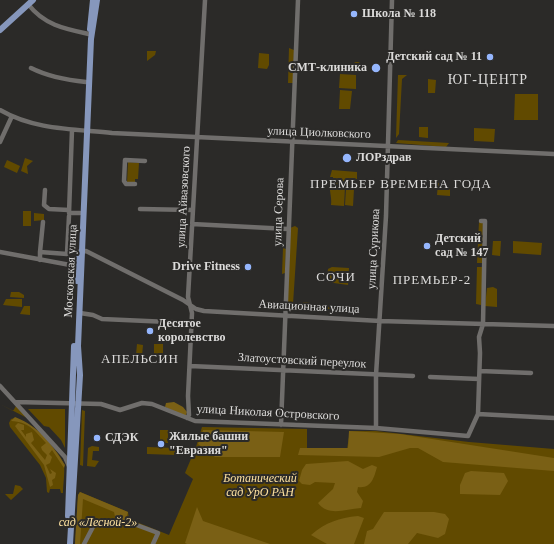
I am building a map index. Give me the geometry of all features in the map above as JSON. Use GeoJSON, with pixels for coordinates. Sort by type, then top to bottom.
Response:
{"type":"FeatureCollection","features":[{"type":"Feature","properties":{"kind":"main road","name":"Московская улица"},"geometry":{"type":"LineString","coordinates":[[75,403],[80,313],[80,213],[86,130],[86,82],[93,0]]}},
{"type":"Feature","properties":{"kind":"main road","name":"Московская улица"},"geometry":{"type":"LineString","coordinates":[[80,252],[91,39],[99,0]]}},
{"type":"Feature","properties":{"kind":"main road"},"geometry":{"type":"LineString","coordinates":[[0,30],[30,2]]}},
{"type":"Feature","properties":{"kind":"main road","name":"Московская улица"},"geometry":{"type":"LineString","coordinates":[[70,544],[80,266]]}},
{"type":"Feature","properties":{"kind":"main road","name":"Московская улица"},"geometry":{"type":"LineString","coordinates":[[67,544],[72,469]]}},
{"type":"Feature","properties":{"kind":"street","name":"улица Айвазовского"},"geometry":{"type":"LineString","coordinates":[[187,418],[189,415],[191,324],[191,306],[188,297],[205,0]]}},
{"type":"Feature","properties":{"kind":"street","name":"улица Серова"},"geometry":{"type":"LineString","coordinates":[[281,425],[298,0]]}},
{"type":"Feature","properties":{"kind":"street","name":"улица Сурикова"},"geometry":{"type":"LineString","coordinates":[[376,428],[376,375],[388,146],[392,0]]}},
{"type":"Feature","properties":{"kind":"street"},"geometry":{"type":"LineString","coordinates":[[30,2],[45,20],[63,29],[89,34]]}},
{"type":"Feature","properties":{"kind":"street"},"geometry":{"type":"LineString","coordinates":[[31,68],[46,75],[86,82]]}},
{"type":"Feature","properties":{"kind":"street","name":"улица Циолковского"},"geometry":{"type":"LineString","coordinates":[[0,110],[12,116],[51,128],[72,130],[554,154]]}},
{"type":"Feature","properties":{"kind":"street"},"geometry":{"type":"LineString","coordinates":[[0,142],[12,116]]}},
{"type":"Feature","properties":{"kind":"street"},"geometry":{"type":"LineString","coordinates":[[69,210],[72,130]]}},
{"type":"Feature","properties":{"kind":"street"},"geometry":{"type":"LineString","coordinates":[[130,154],[130,160]]}},
{"type":"Feature","properties":{"kind":"street"},"geometry":{"type":"LineString","coordinates":[[135,184],[126,184],[124,182],[125,160],[146,161]]}},
{"type":"Feature","properties":{"kind":"street"},"geometry":{"type":"LineString","coordinates":[[45,190],[44,205],[48,209],[69,210],[69,213],[80,213]]}},
{"type":"Feature","properties":{"kind":"street"},"geometry":{"type":"LineString","coordinates":[[140,209],[193,210]]}},
{"type":"Feature","properties":{"kind":"street"},"geometry":{"type":"LineString","coordinates":[[40,252],[67,254],[69,216]]}},
{"type":"Feature","properties":{"kind":"street"},"geometry":{"type":"LineString","coordinates":[[481,221],[486,221],[483,324],[479,337],[480,371],[478,414],[554,418]]}},
{"type":"Feature","properties":{"kind":"street"},"geometry":{"type":"LineString","coordinates":[[40,260],[43,222]]}},
{"type":"Feature","properties":{"kind":"street"},"geometry":{"type":"LineString","coordinates":[[192,224],[288,229]]}},
{"type":"Feature","properties":{"kind":"street","name":"Авиационная улица"},"geometry":{"type":"LineString","coordinates":[[80,252],[86,251],[199,310],[210,312],[380,321],[554,326]]}},
{"type":"Feature","properties":{"kind":"street"},"geometry":{"type":"LineString","coordinates":[[0,252],[80,266]]}},
{"type":"Feature","properties":{"kind":"street"},"geometry":{"type":"LineString","coordinates":[[80,313],[93,315],[102,319],[191,324]]}},
{"type":"Feature","properties":{"kind":"street","name":"Златоустовский переулок"},"geometry":{"type":"LineString","coordinates":[[190,366],[413,376]]}},
{"type":"Feature","properties":{"kind":"street"},"geometry":{"type":"LineString","coordinates":[[480,371],[531,373]]}},
{"type":"Feature","properties":{"kind":"street"},"geometry":{"type":"LineString","coordinates":[[430,377],[479,379]]}},
{"type":"Feature","properties":{"kind":"street"},"geometry":{"type":"LineString","coordinates":[[0,386],[65,457],[72,469]]}},
{"type":"Feature","properties":{"kind":"street","name":"улица Николая Островского"},"geometry":{"type":"LineString","coordinates":[[15,402],[103,405],[120,410],[142,403],[152,404],[195,421],[376,428],[468,436],[478,414]]}},
{"type":"Feature","properties":{"kind":"street"},"geometry":{"type":"LineString","coordinates":[[126,521],[158,533],[153,544]]}},
{"type":"Feature","properties":{"kind":"street"},"geometry":{"type":"LineString","coordinates":[[84,544],[94,525]]}},
{"type":"Feature","properties":{"kind":"green space"},"geometry":{"type":"Polygon","coordinates":[[[289,48],[294,50],[293,83],[288,83],[289,48]]]}},
{"type":"Feature","properties":{"kind":"green space"},"geometry":{"type":"Polygon","coordinates":[[[147,51],[156,51],[155,55],[147,61],[147,51]]]}},
{"type":"Feature","properties":{"kind":"green space"},"geometry":{"type":"Polygon","coordinates":[[[259,53],[269,54],[269,65],[267,69],[258,68],[259,53]]]}},
{"type":"Feature","properties":{"kind":"green space"},"geometry":{"type":"Polygon","coordinates":[[[355,62],[359,62],[361,63],[361,71],[355,72],[352,69],[352,65],[355,62]]]}},
{"type":"Feature","properties":{"kind":"green space"},"geometry":{"type":"Polygon","coordinates":[[[340,74],[356,75],[356,89],[339,88],[340,74]]]}},
{"type":"Feature","properties":{"kind":"green space"},"geometry":{"type":"Polygon","coordinates":[[[398,75],[407,75],[402,79],[399,134],[396,138],[398,75]]]}},
{"type":"Feature","properties":{"kind":"green space"},"geometry":{"type":"Polygon","coordinates":[[[428,79],[436,80],[435,93],[428,93],[428,79]]]}},
{"type":"Feature","properties":{"kind":"green space"},"geometry":{"type":"Polygon","coordinates":[[[340,90],[352,91],[350,109],[339,109],[340,90]]]}},
{"type":"Feature","properties":{"kind":"green space"},"geometry":{"type":"Polygon","coordinates":[[[515,94],[538,94],[538,120],[514,120],[515,94]]]}},
{"type":"Feature","properties":{"kind":"green space"},"geometry":{"type":"Polygon","coordinates":[[[419,127],[428,127],[428,138],[419,137],[419,127]]]}},
{"type":"Feature","properties":{"kind":"green space"},"geometry":{"type":"Polygon","coordinates":[[[474,128],[495,129],[494,142],[474,141],[474,128]]]}},
{"type":"Feature","properties":{"kind":"green space"},"geometry":{"type":"Polygon","coordinates":[[[398,140],[449,143],[446,147],[396,143],[398,140]]]}},
{"type":"Feature","properties":{"kind":"green space"},"geometry":{"type":"Polygon","coordinates":[[[25,158],[33,161],[27,166],[28,174],[21,171],[25,158]]]}},
{"type":"Feature","properties":{"kind":"green space"},"geometry":{"type":"Polygon","coordinates":[[[7,160],[20,166],[17,173],[4,167],[7,160]]]}},
{"type":"Feature","properties":{"kind":"green space"},"geometry":{"type":"Polygon","coordinates":[[[128,162],[139,163],[138,179],[135,179],[135,183],[127,183],[128,162]]]}},
{"type":"Feature","properties":{"kind":"green space"},"geometry":{"type":"Polygon","coordinates":[[[332,170],[357,172],[357,179],[354,179],[356,188],[345,187],[344,206],[331,205],[330,184],[333,184],[333,177],[330,177],[332,170]]]}},
{"type":"Feature","properties":{"kind":"green space"},"geometry":{"type":"Polygon","coordinates":[[[438,183],[439,188],[450,188],[450,196],[437,195],[438,183]]]}},
{"type":"Feature","properties":{"kind":"green space"},"geometry":{"type":"Polygon","coordinates":[[[346,189],[354,189],[353,206],[345,205],[346,189]]]}},
{"type":"Feature","properties":{"kind":"green space"},"geometry":{"type":"Polygon","coordinates":[[[23,211],[31,211],[31,226],[23,226],[23,211]]]}},
{"type":"Feature","properties":{"kind":"green space"},"geometry":{"type":"Polygon","coordinates":[[[34,213],[44,214],[44,220],[34,221],[34,213]]]}},
{"type":"Feature","properties":{"kind":"green space"},"geometry":{"type":"Polygon","coordinates":[[[479,222],[483,223],[482,263],[477,263],[479,222]]]}},
{"type":"Feature","properties":{"kind":"green space"},"geometry":{"type":"Polygon","coordinates":[[[295,226],[298,228],[293,304],[300,305],[300,307],[287,306],[290,228],[295,226]]]}},
{"type":"Feature","properties":{"kind":"green space"},"geometry":{"type":"Polygon","coordinates":[[[493,241],[501,241],[500,256],[492,255],[493,241]]]}},
{"type":"Feature","properties":{"kind":"green space"},"geometry":{"type":"Polygon","coordinates":[[[513,241],[542,243],[541,255],[513,253],[513,241]]]}},
{"type":"Feature","properties":{"kind":"green space"},"geometry":{"type":"Polygon","coordinates":[[[283,248],[286,249],[285,273],[282,274],[283,248]]]}},
{"type":"Feature","properties":{"kind":"green space"},"geometry":{"type":"Polygon","coordinates":[[[332,267],[349,268],[348,285],[327,282],[328,269],[332,267]]]}},
{"type":"Feature","properties":{"kind":"green space"},"geometry":{"type":"Polygon","coordinates":[[[477,267],[483,267],[481,305],[476,304],[477,267]]]}},
{"type":"Feature","properties":{"kind":"green space"},"geometry":{"type":"Polygon","coordinates":[[[493,287],[497,289],[497,307],[485,306],[487,288],[493,287]]]}},
{"type":"Feature","properties":{"kind":"green space"},"geometry":{"type":"Polygon","coordinates":[[[11,292],[19,292],[24,295],[24,298],[10,297],[11,292]]]}},
{"type":"Feature","properties":{"kind":"green space"},"geometry":{"type":"Polygon","coordinates":[[[6,299],[22,299],[22,307],[3,305],[6,299]]]}},
{"type":"Feature","properties":{"kind":"green space"},"geometry":{"type":"Polygon","coordinates":[[[303,302],[335,306],[335,309],[303,308],[303,302]]]}},
{"type":"Feature","properties":{"kind":"green space"},"geometry":{"type":"Polygon","coordinates":[[[24,306],[30,306],[30,315],[20,314],[24,306]]]}},
{"type":"Feature","properties":{"kind":"green space"},"geometry":{"type":"Polygon","coordinates":[[[137,344],[143,345],[142,356],[136,355],[137,344]]]}},
{"type":"Feature","properties":{"kind":"green space"},"geometry":{"type":"Polygon","coordinates":[[[154,344],[163,344],[163,354],[154,354],[154,344]]]}},
{"type":"Feature","properties":{"kind":"green space"},"geometry":{"type":"Polygon","coordinates":[[[16,406],[29,419],[13,411],[16,406]]]}},
{"type":"Feature","properties":{"kind":"green space"},"geometry":{"type":"Polygon","coordinates":[[[28,409],[65,409],[65,448],[61,440],[49,427],[44,426],[28,409]]]}},
{"type":"Feature","properties":{"kind":"green space"},"geometry":{"type":"Polygon","coordinates":[[[82,410],[85,411],[83,466],[80,465],[82,410]]]}},
{"type":"Feature","properties":{"kind":"green space"},"geometry":{"type":"Polygon","coordinates":[[[15,418],[36,431],[51,445],[62,459],[64,465],[63,493],[61,493],[60,489],[50,489],[49,493],[47,492],[46,478],[40,465],[10,427],[9,423],[11,419],[15,418]]]}},
{"type":"Feature","properties":{"kind":"green space","name":"Ботанический сад УрО РАН"},"geometry":{"type":"Polygon","coordinates":[[[202,427],[307,429],[307,448],[347,449],[350,431],[376,431],[469,442],[554,449],[554,544],[75,544],[78,495],[80,492],[128,512],[129,519],[169,535],[193,479],[185,473],[196,447],[202,427]]]}},
{"type":"Feature","properties":{"kind":"green space"},"geometry":{"type":"Polygon","coordinates":[[[160,430],[168,430],[168,443],[160,443],[160,430]]]}},
{"type":"Feature","properties":{"kind":"green space"},"geometry":{"type":"Polygon","coordinates":[[[92,446],[99,447],[99,451],[93,451],[92,460],[99,461],[95,467],[87,466],[88,448],[92,446]]]}},
{"type":"Feature","properties":{"kind":"green space"},"geometry":{"type":"Polygon","coordinates":[[[147,447],[176,448],[176,455],[147,454],[147,447]]]}},
{"type":"Feature","properties":{"kind":"green space"},"geometry":{"type":"Polygon","coordinates":[[[15,485],[20,486],[23,489],[11,500],[5,494],[13,494],[15,485]]]}},
{"type":"Feature","properties":{"kind":"shaded area"},"geometry":{"type":"Polygon","coordinates":[[[174,402],[183,407],[187,412],[186,415],[182,415],[165,407],[166,403],[174,402]]]}},
{"type":"Feature","properties":{"kind":"shaded area"},"geometry":{"type":"Polygon","coordinates":[[[15,417],[24,421],[44,436],[65,465],[64,468],[52,450],[49,454],[52,457],[50,463],[46,465],[50,474],[52,473],[50,469],[56,473],[55,478],[52,480],[53,485],[50,487],[44,465],[15,426],[18,423],[24,425],[24,430],[21,430],[26,437],[26,434],[32,432],[34,440],[31,443],[45,460],[47,455],[41,447],[46,443],[27,425],[11,421],[15,417]]]}},
{"type":"Feature","properties":{"kind":"shaded area"},"geometry":{"type":"Polygon","coordinates":[[[203,430],[284,432],[280,457],[215,457],[198,444],[203,430]]]}},
{"type":"Feature","properties":{"kind":"shaded area"},"geometry":{"type":"Polygon","coordinates":[[[349,431],[400,434],[554,458],[554,471],[443,462],[418,448],[410,448],[379,457],[298,455],[300,448],[348,448],[349,431]]]}},
{"type":"Feature","properties":{"kind":"shaded area"},"geometry":{"type":"Polygon","coordinates":[[[348,461],[363,469],[372,465],[377,467],[371,482],[366,486],[358,487],[357,492],[363,501],[361,508],[338,511],[327,510],[318,503],[333,489],[335,483],[315,482],[310,485],[302,484],[299,481],[302,470],[306,464],[348,461]]]}},
{"type":"Feature","properties":{"kind":"shaded area"},"geometry":{"type":"Polygon","coordinates":[[[471,471],[504,473],[508,481],[500,495],[460,494],[460,485],[465,473],[471,471]]]}},
{"type":"Feature","properties":{"kind":"shaded area"},"geometry":{"type":"Polygon","coordinates":[[[80,492],[128,512],[125,523],[116,521],[114,512],[83,499],[80,544],[75,544],[78,495],[80,492]]]}},
{"type":"Feature","properties":{"kind":"shaded area"},"geometry":{"type":"Polygon","coordinates":[[[197,507],[203,521],[270,544],[185,543],[197,507]]]}},
{"type":"Feature","properties":{"kind":"shaded area"},"geometry":{"type":"Polygon","coordinates":[[[384,512],[434,512],[445,514],[449,519],[445,534],[438,538],[417,533],[408,544],[364,544],[367,531],[373,529],[384,512]]]}},
{"type":"Feature","properties":{"kind":"shaded area"},"geometry":{"type":"Polygon","coordinates":[[[358,516],[364,518],[354,544],[327,544],[311,535],[333,521],[358,516]]]}},
{"type":"Feature","properties":{"kind":"place","name":"Школа № 118"},"geometry":{"type":"Point","coordinates":[354,14]}},
{"type":"Feature","properties":{"kind":"place","name":"Детский сад № 11"},"geometry":{"type":"Point","coordinates":[490,57]}},
{"type":"Feature","properties":{"kind":"place","name":"СМТ-клиника"},"geometry":{"type":"Point","coordinates":[376,68]}},
{"type":"Feature","properties":{"kind":"place","name":"ЛОРздрав"},"geometry":{"type":"Point","coordinates":[347,158]}},
{"type":"Feature","properties":{"kind":"place","name":"Детский сад № 147"},"geometry":{"type":"Point","coordinates":[427,246]}},
{"type":"Feature","properties":{"kind":"place","name":"Drive Fitness"},"geometry":{"type":"Point","coordinates":[248,267]}},
{"type":"Feature","properties":{"kind":"place","name":"Десятое королевство"},"geometry":{"type":"Point","coordinates":[150,331]}},
{"type":"Feature","properties":{"kind":"place","name":"СДЭК"},"geometry":{"type":"Point","coordinates":[97,438]}},
{"type":"Feature","properties":{"kind":"place","name":"Жилые башни \"Евразия\""},"geometry":{"type":"Point","coordinates":[161,444]}},
{"type":"Feature","properties":{"kind":"district","name":"ЮГ-ЦЕНТР"},"geometry":{"type":"Point","coordinates":[488,80]}},
{"type":"Feature","properties":{"kind":"district","name":"ПРЕМЬЕР"},"geometry":{"type":"Point","coordinates":[343,185]}},
{"type":"Feature","properties":{"kind":"district","name":"ВРЕМЕНА ГОДА"},"geometry":{"type":"Point","coordinates":[436,185]}},
{"type":"Feature","properties":{"kind":"district","name":"СОЧИ"},"geometry":{"type":"Point","coordinates":[336,278]}},
{"type":"Feature","properties":{"kind":"district","name":"ПРЕМЬЕР-2"},"geometry":{"type":"Point","coordinates":[432,281]}},
{"type":"Feature","properties":{"kind":"district","name":"АПЕЛЬСИН"},"geometry":{"type":"Point","coordinates":[140,360]}},
{"type":"Feature","properties":{"kind":"park label","name":"сад «Лесной-2»"},"geometry":{"type":"Point","coordinates":[98,523]}}]}
